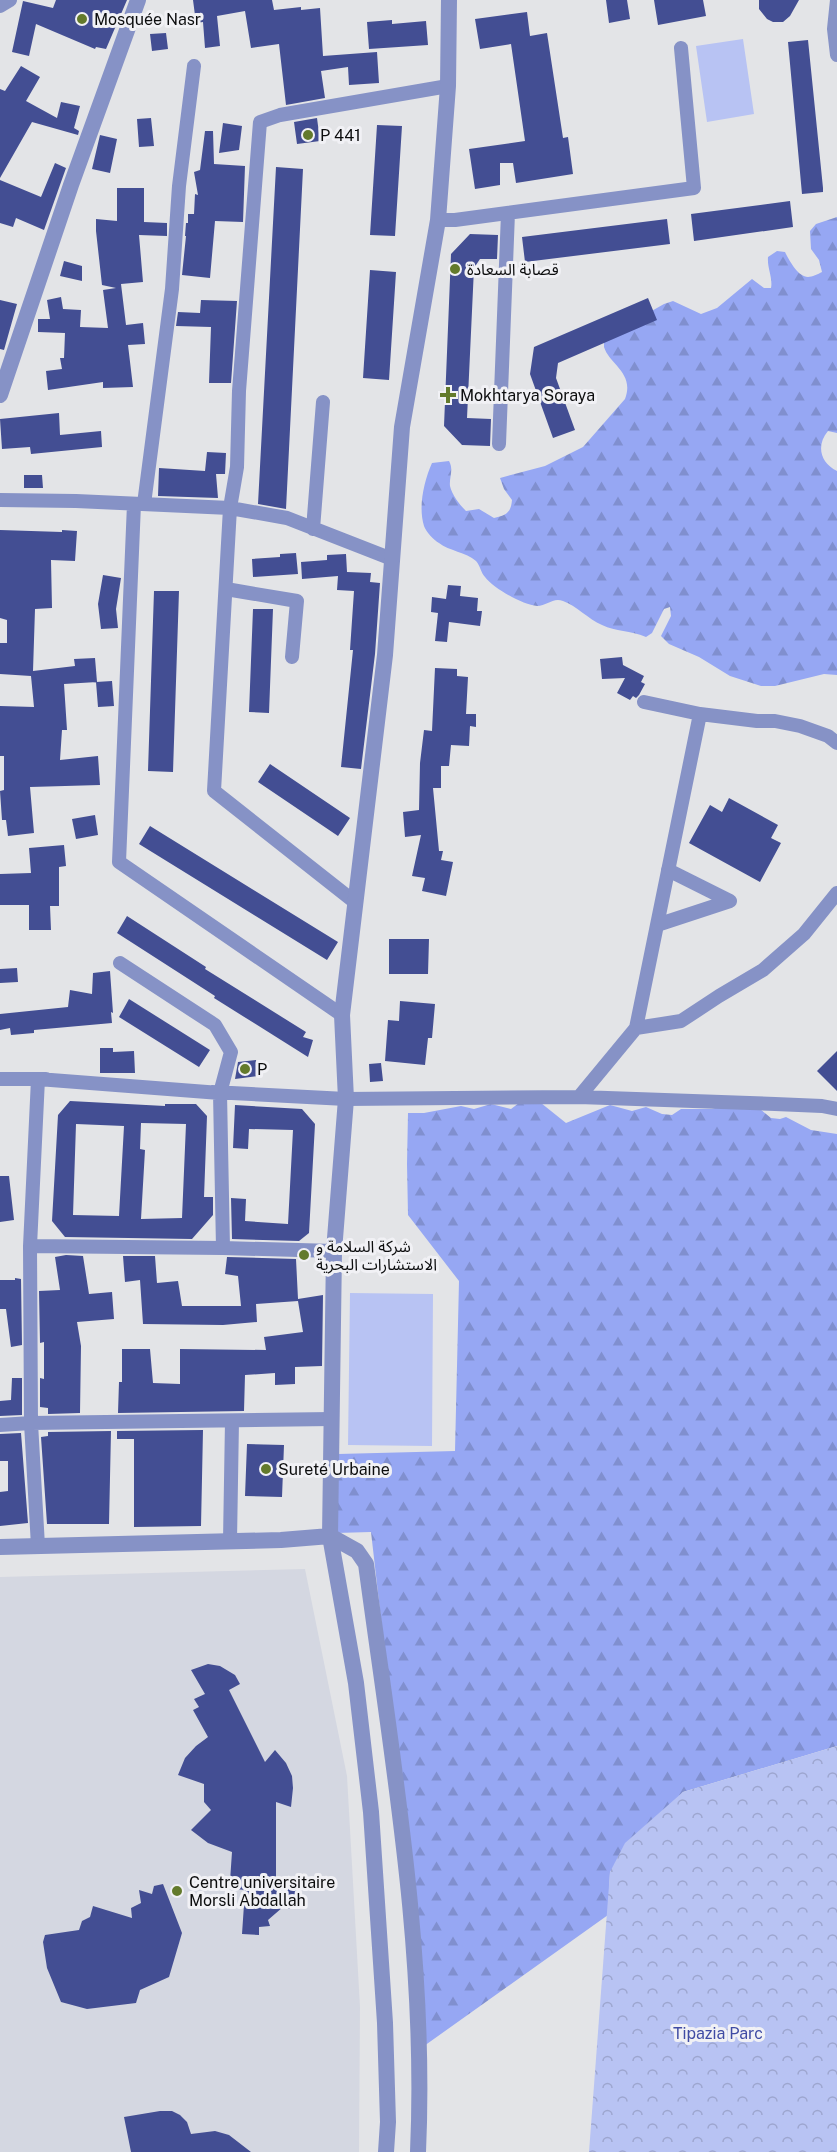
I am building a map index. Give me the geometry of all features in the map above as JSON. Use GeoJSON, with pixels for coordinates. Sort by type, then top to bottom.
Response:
{"type":"FeatureCollection","features":[{"type":"Feature","properties":{"kind":"street"},"geometry":{"type":"LineString","coordinates":[[0,6],[10,0]]}},
{"type":"Feature","properties":{"kind":"street"},"geometry":{"type":"LineString","coordinates":[[0,395],[71,185],[138,0]]}},
{"type":"Feature","properties":{"kind":"street"},"geometry":{"type":"LineString","coordinates":[[386,2152],[388,2122],[385,2023],[371,1812],[356,1683],[330,1536],[334,1251],[345,1099],[342,1015],[385,655],[402,427],[438,220],[448,86],[449,0]]}},
{"type":"Feature","properties":{"kind":"street"},"geometry":{"type":"LineString","coordinates":[[837,0],[834,29],[837,55]]}},
{"type":"Feature","properties":{"kind":"street"},"geometry":{"type":"LineString","coordinates":[[438,220],[455,220],[694,188],[681,48]]}},
{"type":"Feature","properties":{"kind":"street"},"geometry":{"type":"LineString","coordinates":[[194,66],[179,186],[172,290],[139,504],[119,862],[342,1015]]}},
{"type":"Feature","properties":{"kind":"street"},"geometry":{"type":"LineString","coordinates":[[356,903],[214,791],[230,508],[237,467],[239,391],[260,122],[280,115],[448,86]]}},
{"type":"Feature","properties":{"kind":"street"},"geometry":{"type":"LineString","coordinates":[[499,444],[508,213]]}},
{"type":"Feature","properties":{"kind":"street"},"geometry":{"type":"LineString","coordinates":[[313,529],[323,402]]}},
{"type":"Feature","properties":{"kind":"street"},"geometry":{"type":"LineString","coordinates":[[0,500],[230,508],[286,518],[392,559]]}},
{"type":"Feature","properties":{"kind":"street"},"geometry":{"type":"LineString","coordinates":[[226,588],[297,601],[292,657]]}},
{"type":"Feature","properties":{"kind":"street"},"geometry":{"type":"LineString","coordinates":[[644,702],[700,714],[775,721],[800,726],[828,735],[837,743]]}},
{"type":"Feature","properties":{"kind":"street"},"geometry":{"type":"LineString","coordinates":[[579,1097],[636,1028],[700,714]]}},
{"type":"Feature","properties":{"kind":"street"},"geometry":{"type":"LineString","coordinates":[[657,925],[730,901],[668,870]]}},
{"type":"Feature","properties":{"kind":"street"},"geometry":{"type":"LineString","coordinates":[[636,1028],[681,1021],[763,969],[804,934],[837,892]]}},
{"type":"Feature","properties":{"kind":"street"},"geometry":{"type":"LineString","coordinates":[[120,963],[215,1025],[231,1052],[220,1093],[223,1248]]}},
{"type":"Feature","properties":{"kind":"street"},"geometry":{"type":"LineString","coordinates":[[0,1079],[38,1079],[220,1093],[345,1099],[579,1097],[822,1106],[837,1109]]}},
{"type":"Feature","properties":{"kind":"street"},"geometry":{"type":"LineString","coordinates":[[38,1079],[30,1246],[31,1423],[38,1546]]}},
{"type":"Feature","properties":{"kind":"street"},"geometry":{"type":"LineString","coordinates":[[30,1246],[334,1251]]}},
{"type":"Feature","properties":{"kind":"street"},"geometry":{"type":"LineString","coordinates":[[0,1425],[332,1419]]}},
{"type":"Feature","properties":{"kind":"street"},"geometry":{"type":"LineString","coordinates":[[230,1541],[232,1421]]}},
{"type":"Feature","properties":{"kind":"street"},"geometry":{"type":"LineString","coordinates":[[0,1547],[330,1536],[357,1551],[366,1564],[412,1909],[420,2019],[418,2152]]}},
{"type":"Feature","properties":{"kind":"shaded area","name":"Centre universitaire Morsli Abdallah"},"geometry":{"type":"Polygon","coordinates":[[[305,1569],[347,1776],[360,2007],[359,2152],[0,2152],[0,1577],[305,1569]]]}},
{"type":"Feature","properties":{"kind":"green space"},"geometry":{"type":"Polygon","coordinates":[[[743,39],[754,114],[707,122],[696,46],[743,39]]]}},
{"type":"Feature","properties":{"kind":"green space"},"geometry":{"type":"Polygon","coordinates":[[[837,217],[837,433],[828,431],[821,448],[824,459],[831,468],[837,471],[837,675],[824,674],[775,686],[761,686],[730,676],[699,657],[669,644],[661,636],[671,616],[670,607],[664,609],[652,633],[646,637],[602,625],[563,601],[556,600],[541,606],[531,605],[501,591],[485,577],[476,561],[443,546],[428,533],[422,519],[422,502],[424,486],[432,463],[449,461],[451,489],[456,500],[466,511],[479,509],[494,518],[505,514],[509,511],[512,500],[500,478],[545,466],[583,447],[625,399],[627,382],[607,353],[604,338],[673,301],[701,314],[717,308],[752,279],[764,288],[771,288],[768,257],[777,251],[785,252],[794,268],[804,276],[808,277],[822,272],[819,260],[811,249],[810,231],[816,224],[837,217]]]}},
{"type":"Feature","properties":{"kind":"green space"},"geometry":{"type":"Polygon","coordinates":[[[519,1103],[541,1103],[566,1123],[610,1105],[632,1111],[646,1107],[662,1114],[672,1115],[681,1109],[719,1107],[760,1109],[771,1118],[786,1117],[811,1130],[837,1134],[837,1746],[683,1792],[610,1872],[608,1915],[417,2051],[408,1854],[371,1532],[336,1533],[338,1454],[455,1451],[459,1281],[408,1215],[408,1113],[424,1113],[461,1106],[474,1109],[491,1104],[511,1109],[519,1103]]]}},
{"type":"Feature","properties":{"kind":"green space"},"geometry":{"type":"Polygon","coordinates":[[[350,1293],[433,1294],[432,1446],[348,1445],[350,1293]]]}},
{"type":"Feature","properties":{"kind":"green space","name":"Tipazia Parc"},"geometry":{"type":"Polygon","coordinates":[[[837,1746],[837,2152],[589,2152],[610,1872],[625,1843],[683,1792],[837,1746]]]}},
{"type":"Feature","properties":{"kind":"building"},"geometry":{"type":"Polygon","coordinates":[[[56,0],[127,0],[106,49],[96,47],[95,49],[36,24],[29,56],[12,52],[23,1],[53,8],[56,0]]]}},
{"type":"Feature","properties":{"kind":"building"},"geometry":{"type":"Polygon","coordinates":[[[193,0],[272,0],[274,10],[301,7],[301,10],[320,8],[323,56],[377,52],[379,83],[349,85],[348,67],[321,71],[325,98],[286,105],[279,44],[251,48],[245,11],[217,16],[220,46],[205,48],[203,22],[196,23],[193,0]]]}},
{"type":"Feature","properties":{"kind":"building"},"geometry":{"type":"Polygon","coordinates":[[[606,0],[627,0],[630,19],[609,23],[606,0]]]}},
{"type":"Feature","properties":{"kind":"building"},"geometry":{"type":"Polygon","coordinates":[[[654,0],[703,0],[706,16],[658,25],[654,0]]]}},
{"type":"Feature","properties":{"kind":"building"},"geometry":{"type":"Polygon","coordinates":[[[759,0],[799,0],[790,16],[783,22],[773,22],[767,19],[759,9],[759,0]]]}},
{"type":"Feature","properties":{"kind":"building"},"geometry":{"type":"Polygon","coordinates":[[[527,12],[530,36],[547,33],[563,138],[568,137],[573,174],[516,183],[513,163],[500,163],[500,185],[475,189],[469,149],[525,141],[511,44],[480,49],[475,19],[527,12]]]}},
{"type":"Feature","properties":{"kind":"building"},"geometry":{"type":"Polygon","coordinates":[[[392,20],[392,24],[426,21],[428,45],[369,49],[367,22],[392,20]]]}},
{"type":"Feature","properties":{"kind":"building"},"geometry":{"type":"Polygon","coordinates":[[[166,33],[168,49],[152,51],[150,34],[166,33]]]}},
{"type":"Feature","properties":{"kind":"building"},"geometry":{"type":"Polygon","coordinates":[[[808,40],[823,192],[802,194],[788,42],[808,40]]]}},
{"type":"Feature","properties":{"kind":"building"},"geometry":{"type":"Polygon","coordinates":[[[21,66],[40,77],[26,101],[57,118],[61,102],[80,106],[74,128],[79,131],[78,135],[32,122],[0,178],[0,89],[5,91],[21,66]]]}},
{"type":"Feature","properties":{"kind":"building"},"geometry":{"type":"Polygon","coordinates":[[[151,118],[154,146],[139,147],[137,119],[151,118]]]}},
{"type":"Feature","properties":{"kind":"building","name":"P 441"},"geometry":{"type":"Polygon","coordinates":[[[317,118],[320,141],[297,144],[294,122],[317,118]]]}},
{"type":"Feature","properties":{"kind":"building"},"geometry":{"type":"Polygon","coordinates":[[[223,123],[242,126],[239,150],[219,153],[223,123]]]}},
{"type":"Feature","properties":{"kind":"building"},"geometry":{"type":"Polygon","coordinates":[[[377,125],[402,126],[395,236],[370,235],[377,125]]]}},
{"type":"Feature","properties":{"kind":"building"},"geometry":{"type":"Polygon","coordinates":[[[205,131],[213,131],[214,164],[245,166],[243,222],[215,221],[210,278],[182,275],[186,223],[188,223],[188,214],[194,214],[195,194],[198,195],[194,172],[200,170],[205,131]]]}},
{"type":"Feature","properties":{"kind":"building"},"geometry":{"type":"Polygon","coordinates":[[[100,135],[117,139],[110,173],[92,169],[100,135]]]}},
{"type":"Feature","properties":{"kind":"building"},"geometry":{"type":"Polygon","coordinates":[[[55,163],[66,168],[44,230],[16,218],[13,227],[0,223],[0,180],[41,197],[55,163]]]}},
{"type":"Feature","properties":{"kind":"building"},"geometry":{"type":"Polygon","coordinates":[[[276,167],[303,169],[286,509],[258,504],[276,167]]]}},
{"type":"Feature","properties":{"kind":"building"},"geometry":{"type":"Polygon","coordinates":[[[117,188],[144,188],[144,222],[167,223],[167,236],[139,235],[143,282],[121,284],[126,325],[143,323],[145,344],[128,345],[133,387],[103,388],[103,382],[48,390],[46,371],[62,369],[60,358],[64,358],[65,333],[38,332],[38,319],[50,319],[47,300],[61,297],[63,309],[81,310],[80,327],[108,328],[103,290],[116,288],[102,285],[96,219],[117,221],[117,188]]]}},
{"type":"Feature","properties":{"kind":"building"},"geometry":{"type":"Polygon","coordinates":[[[790,201],[793,227],[694,241],[691,214],[790,201]]]}},
{"type":"Feature","properties":{"kind":"building"},"geometry":{"type":"Polygon","coordinates":[[[667,219],[670,244],[525,262],[522,237],[667,219]]]}},
{"type":"Feature","properties":{"kind":"building"},"geometry":{"type":"Polygon","coordinates":[[[470,234],[498,235],[497,259],[480,259],[474,268],[467,418],[491,419],[490,446],[462,445],[444,426],[451,254],[470,234]]]}},
{"type":"Feature","properties":{"kind":"building"},"geometry":{"type":"Polygon","coordinates":[[[64,261],[82,266],[82,281],[60,276],[64,261]]]}},
{"type":"Feature","properties":{"kind":"building"},"geometry":{"type":"Polygon","coordinates":[[[370,270],[396,272],[389,380],[363,378],[370,270]]]}},
{"type":"Feature","properties":{"kind":"building"},"geometry":{"type":"Polygon","coordinates":[[[648,298],[657,320],[558,363],[556,378],[575,430],[553,438],[530,374],[534,347],[648,298]]]}},
{"type":"Feature","properties":{"kind":"building"},"geometry":{"type":"Polygon","coordinates":[[[0,300],[17,304],[4,350],[0,349],[0,300]]]}},
{"type":"Feature","properties":{"kind":"building"},"geometry":{"type":"Polygon","coordinates":[[[201,300],[237,301],[231,383],[209,383],[211,327],[176,326],[178,312],[200,313],[201,300]]]}},
{"type":"Feature","properties":{"kind":"building"},"geometry":{"type":"Polygon","coordinates":[[[59,413],[60,435],[101,431],[102,447],[31,454],[30,447],[2,449],[0,419],[59,413]]]}},
{"type":"Feature","properties":{"kind":"building"},"geometry":{"type":"Polygon","coordinates":[[[207,452],[226,453],[225,474],[216,474],[218,498],[158,496],[159,468],[205,471],[207,452]]]}},
{"type":"Feature","properties":{"kind":"building"},"geometry":{"type":"Polygon","coordinates":[[[24,475],[42,475],[43,488],[24,488],[24,475]]]}},
{"type":"Feature","properties":{"kind":"building"},"geometry":{"type":"Polygon","coordinates":[[[0,530],[77,531],[75,561],[51,560],[52,608],[35,609],[33,671],[75,666],[74,659],[95,658],[97,682],[64,684],[67,730],[62,730],[60,760],[98,756],[100,785],[30,787],[34,833],[8,836],[6,820],[2,820],[0,791],[4,790],[4,756],[0,756],[0,706],[34,707],[31,676],[0,674],[0,643],[7,643],[7,620],[0,618],[0,530]]]}},
{"type":"Feature","properties":{"kind":"building"},"geometry":{"type":"Polygon","coordinates":[[[296,553],[298,574],[253,577],[252,559],[280,557],[280,554],[296,553]]]}},
{"type":"Feature","properties":{"kind":"building"},"geometry":{"type":"Polygon","coordinates":[[[346,554],[347,572],[371,573],[370,582],[380,583],[375,654],[361,769],[341,767],[353,650],[350,650],[354,591],[337,590],[338,576],[302,579],[301,562],[327,560],[327,555],[346,554]]]}},
{"type":"Feature","properties":{"kind":"building"},"geometry":{"type":"Polygon","coordinates":[[[103,575],[121,578],[116,609],[118,628],[101,629],[98,604],[103,575]]]}},
{"type":"Feature","properties":{"kind":"building"},"geometry":{"type":"Polygon","coordinates":[[[448,585],[461,586],[460,596],[478,598],[477,611],[482,611],[480,626],[449,622],[447,642],[435,641],[438,613],[431,612],[432,597],[446,599],[448,585]]]}},
{"type":"Feature","properties":{"kind":"building"},"geometry":{"type":"Polygon","coordinates":[[[154,591],[179,591],[173,772],[148,771],[154,591]]]}},
{"type":"Feature","properties":{"kind":"building"},"geometry":{"type":"Polygon","coordinates":[[[253,609],[273,609],[269,713],[249,712],[253,609]]]}},
{"type":"Feature","properties":{"kind":"building"},"geometry":{"type":"Polygon","coordinates":[[[622,657],[623,665],[644,676],[641,682],[645,684],[639,695],[636,698],[633,696],[630,700],[617,693],[625,678],[602,679],[600,659],[622,657]]]}},
{"type":"Feature","properties":{"kind":"building"},"geometry":{"type":"Polygon","coordinates":[[[435,668],[457,669],[457,676],[468,677],[466,714],[476,714],[476,727],[470,726],[469,746],[451,745],[449,766],[441,766],[441,788],[433,788],[439,851],[443,851],[441,860],[453,862],[446,896],[422,891],[425,878],[412,876],[421,835],[405,837],[403,812],[419,810],[420,763],[424,730],[432,731],[435,668]]]}},
{"type":"Feature","properties":{"kind":"building"},"geometry":{"type":"Polygon","coordinates":[[[112,681],[114,706],[98,707],[96,682],[112,681]]]}},
{"type":"Feature","properties":{"kind":"building"},"geometry":{"type":"Polygon","coordinates":[[[270,764],[350,818],[338,836],[258,782],[270,764]]]}},
{"type":"Feature","properties":{"kind":"building"},"geometry":{"type":"Polygon","coordinates":[[[729,798],[778,825],[771,838],[781,843],[760,882],[689,843],[710,805],[722,812],[729,798]]]}},
{"type":"Feature","properties":{"kind":"building"},"geometry":{"type":"Polygon","coordinates":[[[95,815],[98,835],[76,839],[72,819],[95,815]]]}},
{"type":"Feature","properties":{"kind":"building"},"geometry":{"type":"Polygon","coordinates":[[[150,826],[338,942],[327,960],[139,844],[150,826]]]}},
{"type":"Feature","properties":{"kind":"building"},"geometry":{"type":"Polygon","coordinates":[[[64,845],[66,866],[59,867],[59,906],[50,906],[51,930],[29,930],[29,905],[0,905],[0,874],[31,873],[29,848],[64,845]]]}},
{"type":"Feature","properties":{"kind":"building"},"geometry":{"type":"Polygon","coordinates":[[[127,916],[206,967],[205,969],[306,1032],[303,1037],[313,1040],[308,1057],[117,933],[127,916]]]}},
{"type":"Feature","properties":{"kind":"building"},"geometry":{"type":"Polygon","coordinates":[[[389,939],[429,939],[428,974],[389,974],[389,939]]]}},
{"type":"Feature","properties":{"kind":"building"},"geometry":{"type":"Polygon","coordinates":[[[17,968],[18,982],[0,983],[0,969],[17,968]]]}},
{"type":"Feature","properties":{"kind":"building"},"geometry":{"type":"Polygon","coordinates":[[[110,971],[112,1023],[34,1030],[34,1033],[11,1035],[10,1028],[0,1030],[0,1014],[68,1007],[70,990],[92,994],[93,973],[110,971]]]}},
{"type":"Feature","properties":{"kind":"building"},"geometry":{"type":"Polygon","coordinates":[[[129,999],[210,1050],[199,1067],[119,1017],[129,999]]]}},
{"type":"Feature","properties":{"kind":"building"},"geometry":{"type":"Polygon","coordinates":[[[400,1001],[435,1004],[432,1038],[428,1038],[425,1065],[385,1061],[388,1020],[399,1021],[400,1001]]]}},
{"type":"Feature","properties":{"kind":"building"},"geometry":{"type":"Polygon","coordinates":[[[100,1048],[113,1048],[113,1052],[134,1051],[135,1073],[100,1073],[100,1048]]]}},
{"type":"Feature","properties":{"kind":"building"},"geometry":{"type":"Polygon","coordinates":[[[837,1051],[837,1091],[817,1071],[837,1051]]]}},
{"type":"Feature","properties":{"kind":"building","name":"P"},"geometry":{"type":"Polygon","coordinates":[[[256,1060],[258,1076],[235,1079],[238,1062],[256,1060]]]}},
{"type":"Feature","properties":{"kind":"building"},"geometry":{"type":"Polygon","coordinates":[[[381,1063],[383,1081],[370,1082],[369,1064],[381,1063]]]}},
{"type":"Feature","properties":{"kind":"building"},"geometry":{"type":"Polygon","coordinates":[[[70,1101],[165,1106],[165,1104],[196,1104],[207,1116],[204,1197],[213,1197],[213,1215],[192,1239],[65,1237],[52,1221],[58,1115],[70,1101]],[[141,1123],[140,1149],[145,1150],[141,1219],[182,1218],[186,1124],[141,1123]],[[76,1124],[73,1215],[119,1216],[124,1126],[76,1124]]]}},
{"type":"Feature","properties":{"kind":"building"},"geometry":{"type":"Polygon","coordinates":[[[235,1105],[302,1109],[315,1124],[309,1233],[299,1241],[232,1239],[231,1198],[246,1199],[245,1221],[288,1224],[293,1130],[249,1129],[248,1149],[233,1148],[235,1105]]]}},
{"type":"Feature","properties":{"kind":"building"},"geometry":{"type":"Polygon","coordinates":[[[0,1176],[9,1176],[14,1220],[0,1222],[0,1176]]]}},
{"type":"Feature","properties":{"kind":"building"},"geometry":{"type":"Polygon","coordinates":[[[83,1256],[89,1294],[112,1292],[114,1319],[77,1322],[81,1346],[80,1413],[48,1414],[48,1408],[40,1407],[40,1378],[44,1379],[44,1342],[40,1343],[39,1291],[60,1290],[55,1257],[83,1256]]]}},
{"type":"Feature","properties":{"kind":"building"},"geometry":{"type":"Polygon","coordinates":[[[123,1256],[155,1256],[157,1283],[178,1281],[182,1306],[241,1306],[238,1276],[225,1274],[227,1257],[296,1259],[298,1299],[323,1295],[322,1366],[295,1367],[295,1384],[275,1385],[275,1373],[245,1375],[244,1411],[118,1413],[119,1382],[122,1382],[122,1349],[150,1349],[153,1383],[180,1384],[180,1349],[266,1350],[264,1337],[303,1332],[298,1301],[256,1304],[257,1322],[223,1325],[143,1324],[140,1280],[125,1282],[123,1256]]]}},
{"type":"Feature","properties":{"kind":"building"},"geometry":{"type":"Polygon","coordinates":[[[15,1278],[21,1279],[22,1345],[11,1347],[6,1309],[0,1309],[0,1280],[15,1280],[15,1278]]]}},
{"type":"Feature","properties":{"kind":"building"},"geometry":{"type":"Polygon","coordinates":[[[12,1378],[22,1378],[22,1415],[0,1416],[0,1401],[11,1400],[12,1378]]]}},
{"type":"Feature","properties":{"kind":"building"},"geometry":{"type":"Polygon","coordinates":[[[203,1430],[201,1526],[134,1527],[134,1439],[117,1439],[117,1431],[203,1430]]]}},
{"type":"Feature","properties":{"kind":"building"},"geometry":{"type":"Polygon","coordinates":[[[111,1431],[109,1524],[47,1524],[41,1437],[48,1436],[48,1432],[111,1431]]]}},
{"type":"Feature","properties":{"kind":"building"},"geometry":{"type":"Polygon","coordinates":[[[21,1433],[28,1523],[0,1526],[0,1492],[8,1491],[8,1461],[0,1461],[0,1434],[21,1433]]]}},
{"type":"Feature","properties":{"kind":"building"},"geometry":{"type":"Polygon","coordinates":[[[247,1444],[284,1445],[282,1497],[245,1496],[247,1444]]]}},
{"type":"Feature","properties":{"kind":"building"},"geometry":{"type":"Polygon","coordinates":[[[208,1664],[220,1666],[235,1675],[240,1684],[229,1690],[265,1762],[275,1750],[286,1763],[292,1776],[291,1807],[276,1802],[276,1881],[300,1881],[300,1898],[290,1898],[290,1909],[283,1907],[268,1920],[270,1926],[259,1927],[259,1935],[242,1934],[245,1890],[236,1889],[236,1881],[230,1881],[232,1852],[208,1843],[191,1830],[211,1810],[204,1802],[204,1784],[178,1775],[185,1758],[208,1737],[193,1710],[199,1707],[194,1699],[205,1694],[191,1670],[208,1664]]]}},
{"type":"Feature","properties":{"kind":"building"},"geometry":{"type":"Polygon","coordinates":[[[163,1884],[182,1933],[169,1977],[140,1990],[136,2003],[87,2009],[61,2002],[47,1968],[43,1942],[45,1935],[79,1930],[82,1921],[90,1917],[93,1906],[132,1918],[131,1908],[141,1903],[139,1890],[152,1894],[154,1886],[163,1884]]]}},
{"type":"Feature","properties":{"kind":"building"},"geometry":{"type":"Polygon","coordinates":[[[172,2111],[180,2115],[187,2122],[191,2134],[215,2131],[229,2135],[251,2152],[131,2152],[124,2117],[172,2111]]]}},
{"type":"Feature","properties":{"kind":"place","name":"Mosquée Nasr"},"geometry":{"type":"Point","coordinates":[82,19]}},
{"type":"Feature","properties":{"kind":"place","name":"P 441"},"geometry":{"type":"Point","coordinates":[308,135]}},
{"type":"Feature","properties":{"kind":"place","name":"قصابة السعادة"},"geometry":{"type":"Point","coordinates":[455,269]}},
{"type":"Feature","properties":{"kind":"place","name":"Mokhtarya Soraya"},"geometry":{"type":"Point","coordinates":[448,395]}},
{"type":"Feature","properties":{"kind":"place","name":"P"},"geometry":{"type":"Point","coordinates":[245,1069]}},
{"type":"Feature","properties":{"kind":"place","name":"شركة السلامة و الاستشارات البحرية"},"geometry":{"type":"Point","coordinates":[304,1255]}},
{"type":"Feature","properties":{"kind":"place","name":"Sureté Urbaine"},"geometry":{"type":"Point","coordinates":[266,1469]}},
{"type":"Feature","properties":{"kind":"place","name":"Centre universitaire Morsli Abdallah"},"geometry":{"type":"Point","coordinates":[177,1891]}}]}
